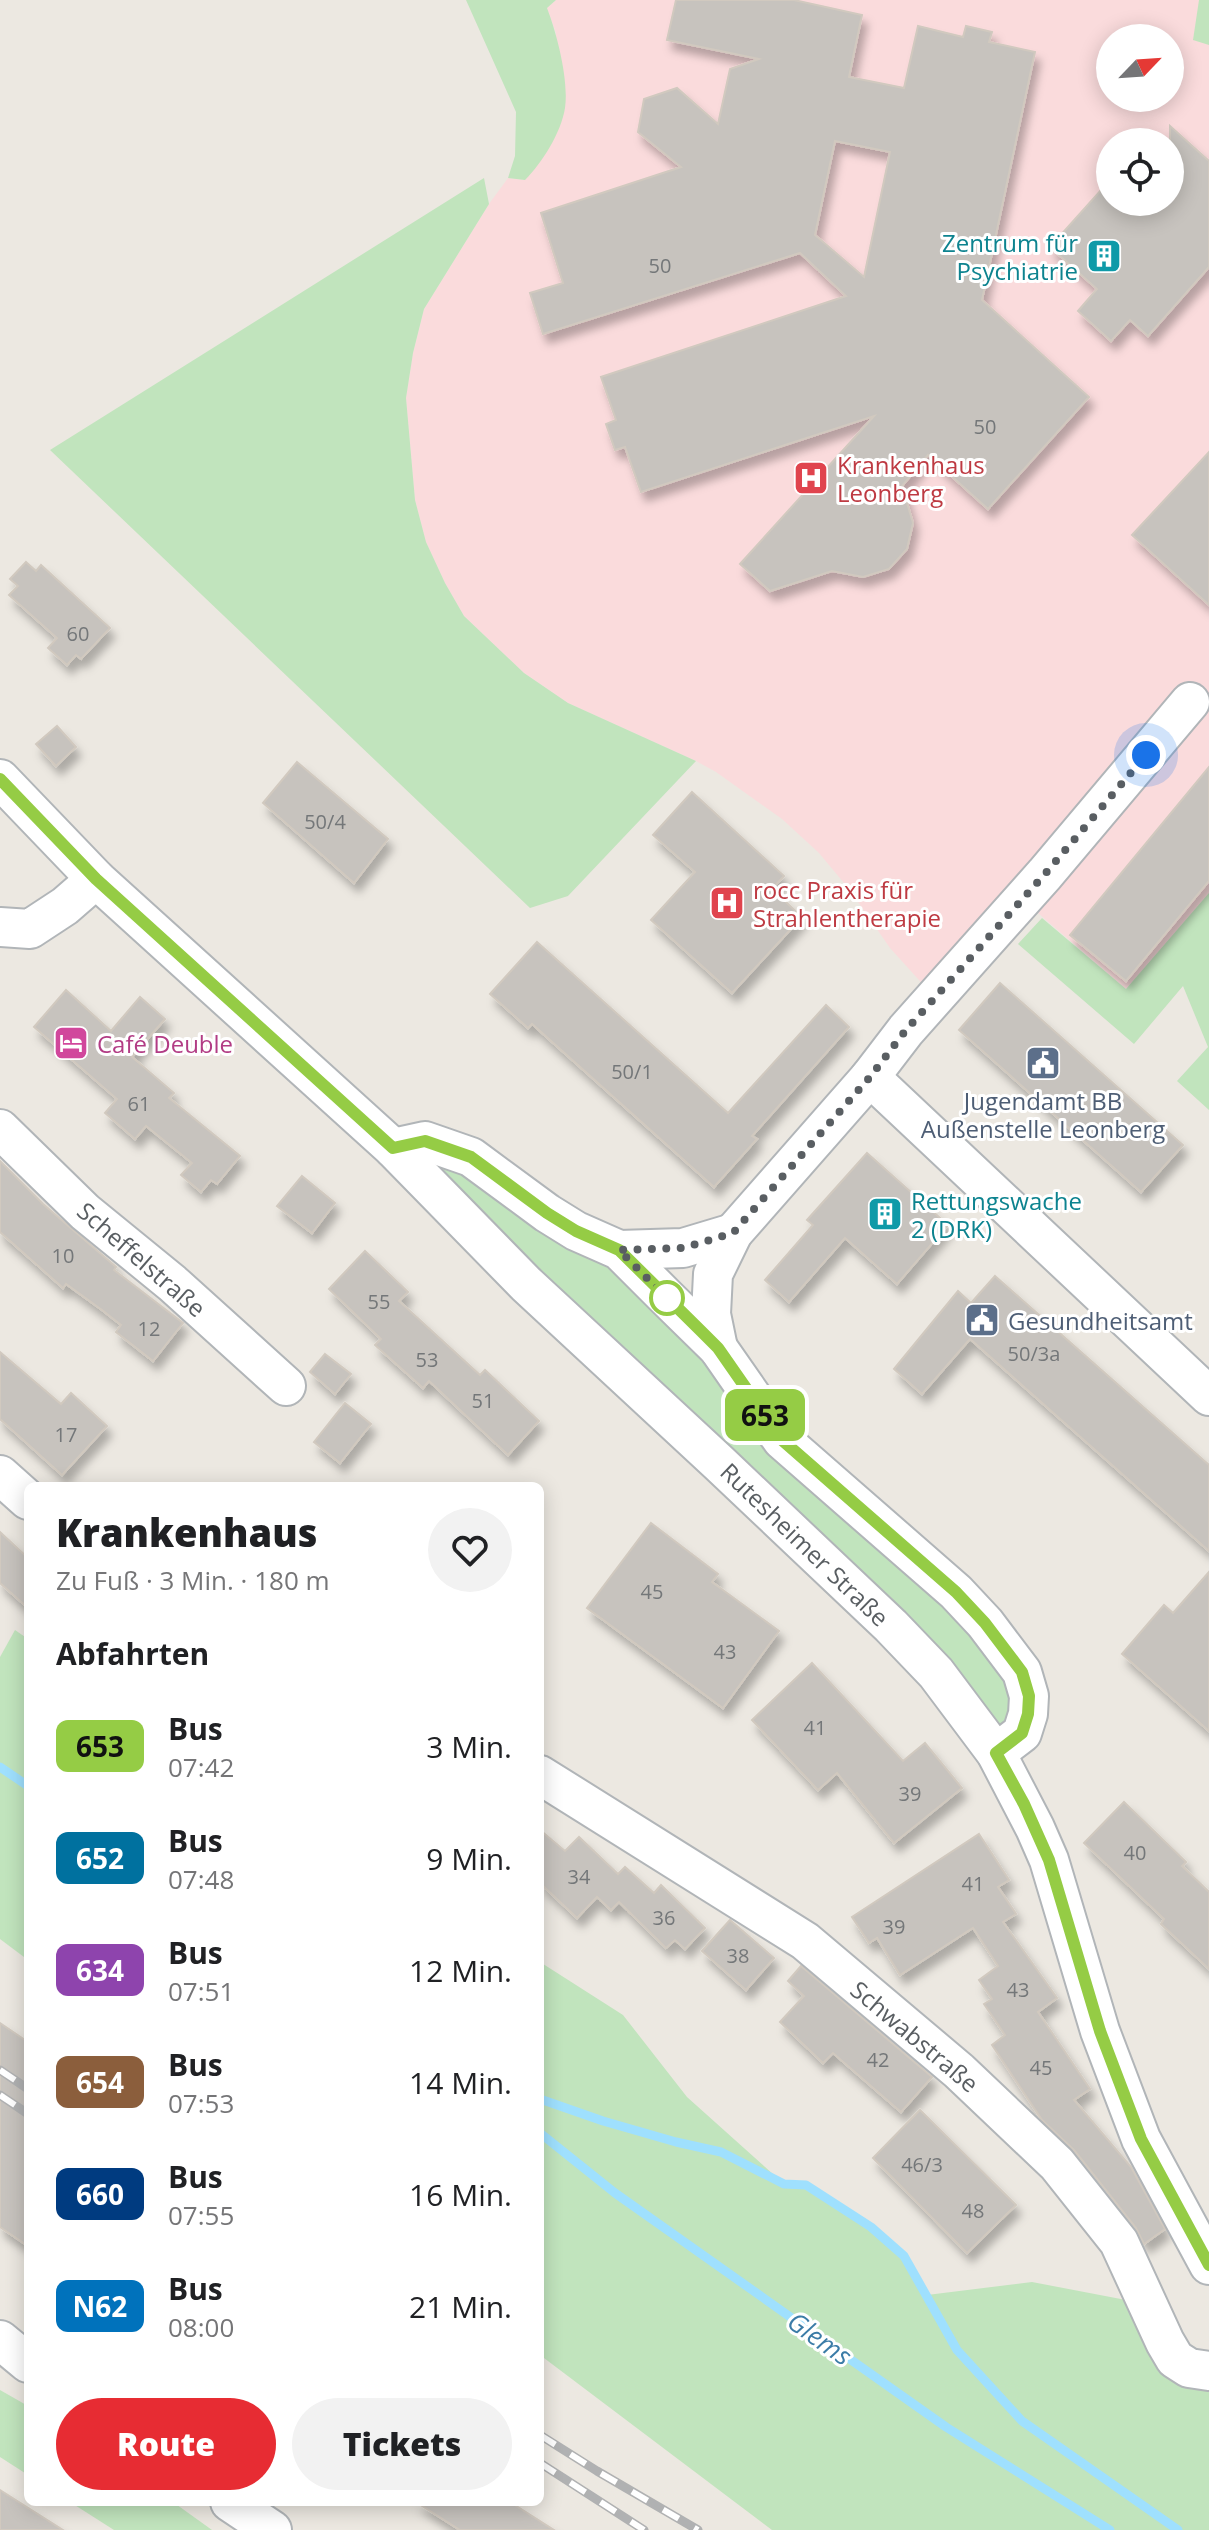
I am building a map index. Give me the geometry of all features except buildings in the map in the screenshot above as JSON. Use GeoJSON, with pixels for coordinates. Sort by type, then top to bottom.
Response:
{"type":"FeatureCollection","features":[{"type":"Feature","properties":{"kind":"street"},"geometry":{"type":"LineString","coordinates":[[718,1348],[711,1314],[713,1274],[733,1233],[1190,702]]}},
{"type":"Feature","properties":{"kind":"street","name":"Rutesheimer Straße"},"geometry":{"type":"LineString","coordinates":[[0,779],[96,879],[393,1148],[526,1284],[891,1626],[936,1673],[996,1753],[1024,1804],[1049,1860],[1100,2031],[1141,2139],[1209,2265]]}},
{"type":"Feature","properties":{"kind":"street"},"geometry":{"type":"LineString","coordinates":[[0,927],[30,929],[65,906],[96,879]]}},
{"type":"Feature","properties":{"kind":"street"},"geometry":{"type":"LineString","coordinates":[[870,1077],[1209,1396]]}},
{"type":"Feature","properties":{"kind":"street","name":"Scheffelstraße"},"geometry":{"type":"LineString","coordinates":[[0,1129],[85,1212],[172,1283],[286,1386]]}},
{"type":"Feature","properties":{"kind":"street"},"geometry":{"type":"LineString","coordinates":[[393,1148],[425,1141],[471,1157],[547,1213],[576,1231],[619,1250],[718,1348],[782,1440],[956,1592],[985,1623],[1022,1672],[1029,1696],[1022,1733],[996,1753]]}},
{"type":"Feature","properties":{"kind":"street"},"geometry":{"type":"LineString","coordinates":[[619,1250],[683,1248],[733,1233]]}},
{"type":"Feature","properties":{"kind":"street"},"geometry":{"type":"LineString","coordinates":[[0,1475],[24,1496]]}},
{"type":"Feature","properties":{"kind":"street","name":"Schwabstraße"},"geometry":{"type":"LineString","coordinates":[[544,1778],[805,1941],[959,2071],[1057,2164],[1119,2242],[1175,2359],[1189,2368],[1209,2371]]}},
{"type":"Feature","properties":{"kind":"street"},"geometry":{"type":"LineString","coordinates":[[0,2340],[24,2360]]}},
{"type":"Feature","properties":{"kind":"street"},"geometry":{"type":"LineString","coordinates":[[236,2506],[272,2530]]}},
{"type":"Feature","properties":{"kind":"shaded area","name":"Krankenhaus Leonberg"},"geometry":{"type":"Polygon","coordinates":[[[556,0],[1209,0],[1209,893],[1126,989],[1016,894],[928,990],[890,948],[849,889],[819,853],[782,819],[696,761],[568,703],[524,673],[464,616],[426,542],[415,500],[406,398],[413,353],[424,309],[489,204],[508,178],[525,180],[556,33],[547,8],[556,0]]]}},
{"type":"Feature","properties":{"kind":"green space"},"geometry":{"type":"Polygon","coordinates":[[[466,0],[556,0],[547,8],[561,57],[565,108],[550,147],[525,180],[508,178],[515,156],[516,112],[466,0]]]}},
{"type":"Feature","properties":{"kind":"green space"},"geometry":{"type":"Polygon","coordinates":[[[1199,0],[1209,0],[1209,45],[1193,40],[1199,0]]]}},
{"type":"Feature","properties":{"kind":"green space"},"geometry":{"type":"Polygon","coordinates":[[[484,178],[489,204],[424,309],[413,353],[406,398],[415,500],[426,542],[464,616],[524,673],[568,703],[696,761],[568,896],[530,908],[50,450],[484,178]]]}},
{"type":"Feature","properties":{"kind":"green space"},"geometry":{"type":"Polygon","coordinates":[[[1209,893],[1209,1110],[1177,1081],[1208,1047],[1183,986],[1134,1044],[1018,944],[1042,918],[1126,989],[1209,893]]]}},
{"type":"Feature","properties":{"kind":"green space"},"geometry":{"type":"Polygon","coordinates":[[[425,1141],[576,1231],[1022,1672],[996,1753],[449,1204],[425,1141]]]}},
{"type":"Feature","properties":{"kind":"green space"},"geometry":{"type":"Polygon","coordinates":[[[15,1630],[24,1636],[24,1957],[0,1939],[0,1657],[15,1630]]]}},
{"type":"Feature","properties":{"kind":"green space"},"geometry":{"type":"Polygon","coordinates":[[[544,1965],[623,2015],[687,2097],[784,2184],[806,2185],[871,2227],[904,2256],[927,2295],[1032,2282],[1126,2300],[1209,2371],[1209,2530],[772,2530],[544,2358],[544,1965]]]}},
{"type":"Feature","properties":{"kind":"green space"},"geometry":{"type":"Polygon","coordinates":[[[0,2390],[24,2404],[24,2472],[0,2457],[0,2390]]]}},
{"type":"Feature","properties":{"kind":"green space"},"geometry":{"type":"Polygon","coordinates":[[[76,2506],[179,2506],[212,2530],[114,2530],[76,2506]]]}},
{"type":"Feature","properties":{"kind":"waterway","name":"Glems"},"geometry":{"type":"LineString","coordinates":[[0,1767],[24,1783]]}},
{"type":"Feature","properties":{"kind":"waterway"},"geometry":{"type":"LineString","coordinates":[[544,2100],[603,2121],[721,2152],[784,2184],[806,2185],[871,2227],[904,2256],[957,2350],[1022,2421],[1178,2530]]}},
{"type":"Feature","properties":{"kind":"waterway","name":"Glems"},"geometry":{"type":"LineString","coordinates":[[544,2136],[615,2193],[946,2427],[1110,2530]]}},
{"type":"Feature","properties":{"kind":"railway"},"geometry":{"type":"LineString","coordinates":[[0,2070],[24,2086]]}},
{"type":"Feature","properties":{"kind":"railway"},"geometry":{"type":"LineString","coordinates":[[0,2095],[24,2111]]}},
{"type":"Feature","properties":{"kind":"railway"},"geometry":{"type":"LineString","coordinates":[[544,2438],[698,2530]]}},
{"type":"Feature","properties":{"kind":"railway"},"geometry":{"type":"LineString","coordinates":[[544,2466],[644,2530]]}},
{"type":"Feature","properties":{"kind":"bus line","name":"653"},"geometry":{"type":"LineString","coordinates":[[0,779],[96,879],[393,1148],[425,1141],[471,1157],[547,1213],[576,1231],[619,1250],[718,1348],[782,1440],[956,1592],[985,1623],[1022,1672],[1029,1696],[1022,1733],[996,1753],[1024,1804],[1049,1860],[1100,2031],[1141,2139],[1209,2265]]}},
{"type":"Feature","properties":{"kind":"place","name":"Zentrum für Psychiatrie"},"geometry":{"type":"Point","coordinates":[1104,256]}},
{"type":"Feature","properties":{"kind":"place","name":"Krankenhaus Leonberg"},"geometry":{"type":"Point","coordinates":[811,478]}},
{"type":"Feature","properties":{"kind":"place","name":"rocc Praxis für Strahlentherapie"},"geometry":{"type":"Point","coordinates":[727,903]}},
{"type":"Feature","properties":{"kind":"place","name":"Café Deuble"},"geometry":{"type":"Point","coordinates":[71,1043]}},
{"type":"Feature","properties":{"kind":"place","name":"Jugendamt BB Außenstelle Leonberg"},"geometry":{"type":"Point","coordinates":[1043,1063]}},
{"type":"Feature","properties":{"kind":"place","name":"Rettungswache 2 (DRK)"},"geometry":{"type":"Point","coordinates":[885,1214]}},
{"type":"Feature","properties":{"kind":"place","name":"Gesundheitsamt"},"geometry":{"type":"Point","coordinates":[982,1320]}},
{"type":"Feature","properties":{"kind":"route"},"geometry":{"type":"LineString","coordinates":[[667,1298],[619,1250],[683,1248],[733,1233],[1146,755]]}}]}
